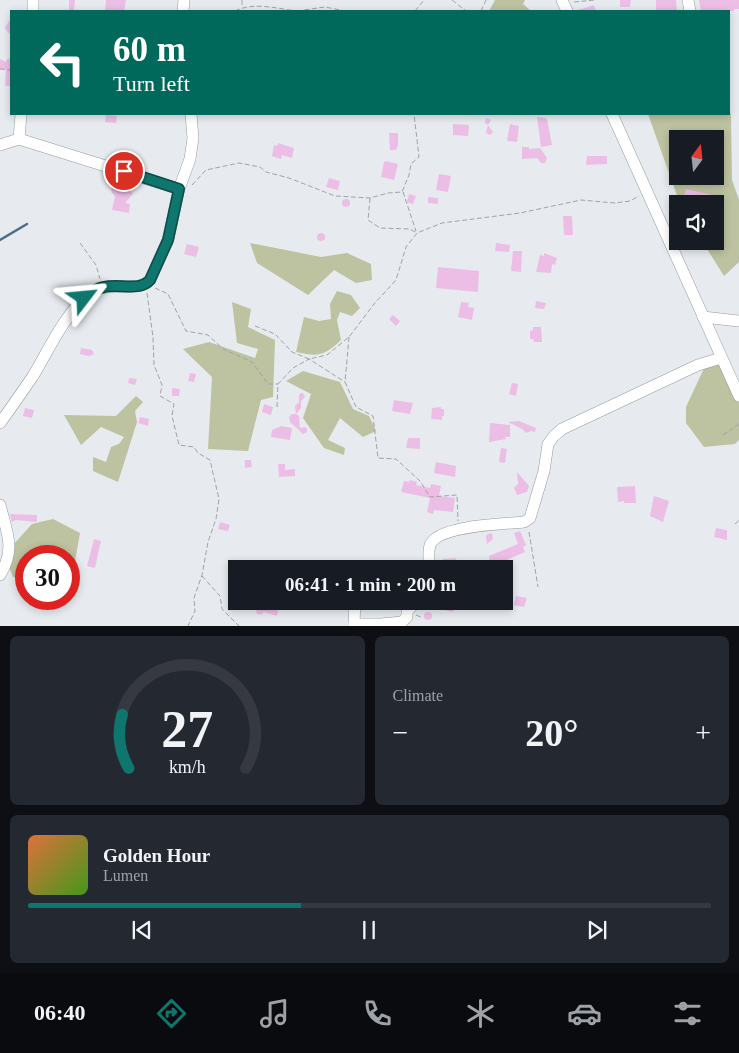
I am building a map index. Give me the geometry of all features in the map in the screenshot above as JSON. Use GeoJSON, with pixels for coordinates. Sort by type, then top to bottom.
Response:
{"type":"FeatureCollection","features":[{"type":"Feature","properties":{"kind":"street"},"geometry":{"type":"LineString","coordinates":[[19,139],[21,115]]}},
{"type":"Feature","properties":{"kind":"street"},"geometry":{"type":"LineString","coordinates":[[0,423],[32,376],[52,342],[84,298],[102,287],[137,286],[146,284],[150,280],[168,240],[179,189],[192,152],[192,115]]}},
{"type":"Feature","properties":{"kind":"street"},"geometry":{"type":"LineString","coordinates":[[612,115],[739,396]]}},
{"type":"Feature","properties":{"kind":"street"},"geometry":{"type":"LineString","coordinates":[[0,146],[19,139],[179,189]]}},
{"type":"Feature","properties":{"kind":"street"},"geometry":{"type":"LineString","coordinates":[[703,317],[739,321]]}},
{"type":"Feature","properties":{"kind":"street"},"geometry":{"type":"LineString","coordinates":[[430,560],[429,551],[433,541],[439,536],[490,524],[527,521],[532,514],[544,471],[548,444],[562,429],[700,364],[721,358]]}},
{"type":"Feature","properties":{"kind":"street"},"geometry":{"type":"LineString","coordinates":[[0,505],[10,546],[7,560],[0,576]]}},
{"type":"Feature","properties":{"kind":"street"},"geometry":{"type":"LineString","coordinates":[[355,610],[354,625],[400,623],[407,617],[408,610]]}},
{"type":"Feature","properties":{"kind":"path"},"geometry":{"type":"LineString","coordinates":[[242,0],[242,8]]}},
{"type":"Feature","properties":{"kind":"path"},"geometry":{"type":"LineString","coordinates":[[416,10],[424,0]]}},
{"type":"Feature","properties":{"kind":"path"},"geometry":{"type":"LineString","coordinates":[[452,0],[465,10]]}},
{"type":"Feature","properties":{"kind":"path"},"geometry":{"type":"LineString","coordinates":[[564,5],[595,0]]}},
{"type":"Feature","properties":{"kind":"path"},"geometry":{"type":"LineString","coordinates":[[237,10],[269,7],[289,10]]}},
{"type":"Feature","properties":{"kind":"path"},"geometry":{"type":"LineString","coordinates":[[303,10],[325,7],[340,10]]}},
{"type":"Feature","properties":{"kind":"path"},"geometry":{"type":"LineString","coordinates":[[414,115],[419,157],[410,164],[409,175],[402,192],[416,232]]}},
{"type":"Feature","properties":{"kind":"path"},"geometry":{"type":"LineString","coordinates":[[179,189],[192,185],[206,170],[239,163],[260,167],[266,172],[289,178],[335,196],[370,198],[388,192],[402,192]]}},
{"type":"Feature","properties":{"kind":"path"},"geometry":{"type":"LineString","coordinates":[[277,407],[278,384],[293,368],[309,359],[327,355],[349,337],[374,304],[396,280],[406,247],[416,232],[442,223],[520,213],[580,200],[615,203],[630,201],[647,192]]}},
{"type":"Feature","properties":{"kind":"path"},"geometry":{"type":"LineString","coordinates":[[370,198],[368,220],[380,228],[409,229],[416,232]]}},
{"type":"Feature","properties":{"kind":"path"},"geometry":{"type":"LineString","coordinates":[[80,244],[96,264],[102,287]]}},
{"type":"Feature","properties":{"kind":"path"},"geometry":{"type":"LineString","coordinates":[[146,284],[168,294],[186,331],[208,335],[223,349],[252,362],[268,384],[278,384]]}},
{"type":"Feature","properties":{"kind":"path"},"geometry":{"type":"LineString","coordinates":[[146,284],[153,337],[154,365],[162,385],[160,396],[174,404],[172,416],[179,445],[194,447],[198,453],[210,460],[219,499],[202,575],[194,598],[195,612],[188,626]]}},
{"type":"Feature","properties":{"kind":"path"},"geometry":{"type":"LineString","coordinates":[[254,326],[275,334],[292,352],[309,359],[345,382]]}},
{"type":"Feature","properties":{"kind":"path"},"geometry":{"type":"LineString","coordinates":[[349,337],[345,382],[356,407],[373,416],[378,458],[396,459],[420,481],[430,497],[457,495],[459,530]]}},
{"type":"Feature","properties":{"kind":"path"},"geometry":{"type":"LineString","coordinates":[[723,435],[739,424]]}},
{"type":"Feature","properties":{"kind":"path"},"geometry":{"type":"LineString","coordinates":[[735,524],[739,520]]}},
{"type":"Feature","properties":{"kind":"path"},"geometry":{"type":"LineString","coordinates":[[527,521],[538,587]]}},
{"type":"Feature","properties":{"kind":"path"},"geometry":{"type":"LineString","coordinates":[[202,575],[220,596],[222,609],[239,626]]}},
{"type":"Feature","properties":{"kind":"green space"},"geometry":{"type":"Polygon","coordinates":[[[495,0],[525,0],[523,4],[530,10],[490,10],[495,0]]]}},
{"type":"Feature","properties":{"kind":"green space"},"geometry":{"type":"Polygon","coordinates":[[[730,112],[732,180],[739,200],[739,262],[724,276],[708,250],[724,250],[724,195],[677,195],[673,185],[724,185],[724,130],[669,130],[669,173],[648,115],[730,115],[730,112]]]}},
{"type":"Feature","properties":{"kind":"green space"},"geometry":{"type":"Polygon","coordinates":[[[250,243],[321,257],[347,253],[371,264],[372,280],[356,283],[334,270],[308,295],[257,263],[250,243]]]}},
{"type":"Feature","properties":{"kind":"green space"},"geometry":{"type":"Polygon","coordinates":[[[337,291],[351,295],[360,308],[352,316],[340,312],[337,320],[341,340],[321,354],[296,352],[304,317],[319,321],[331,319],[330,304],[337,291]]]}},
{"type":"Feature","properties":{"kind":"green space"},"geometry":{"type":"Polygon","coordinates":[[[232,302],[251,309],[248,327],[275,340],[273,397],[261,400],[248,451],[208,449],[212,377],[183,349],[209,342],[255,358],[258,349],[237,343],[232,302]]]}},
{"type":"Feature","properties":{"kind":"green space"},"geometry":{"type":"Polygon","coordinates":[[[706,364],[725,364],[739,387],[739,440],[735,444],[704,447],[686,423],[686,407],[706,364]]]}},
{"type":"Feature","properties":{"kind":"green space"},"geometry":{"type":"Polygon","coordinates":[[[303,371],[340,382],[353,409],[369,416],[376,431],[363,437],[340,418],[328,440],[345,448],[344,455],[324,448],[303,418],[311,394],[286,381],[303,371]]]}},
{"type":"Feature","properties":{"kind":"green space"},"geometry":{"type":"Polygon","coordinates":[[[136,396],[143,402],[135,411],[137,422],[118,482],[93,471],[93,457],[106,462],[111,447],[119,444],[124,437],[101,427],[81,445],[64,415],[116,416],[136,396]]]}},
{"type":"Feature","properties":{"kind":"green space"},"geometry":{"type":"Polygon","coordinates":[[[53,519],[80,533],[78,545],[15,545],[15,577],[13,577],[4,555],[32,524],[53,519]]]}},
{"type":"Feature","properties":{"kind":"building"},"geometry":{"type":"Polygon","coordinates":[[[69,0],[75,0],[74,10],[69,10],[69,0]]]}},
{"type":"Feature","properties":{"kind":"building"},"geometry":{"type":"Polygon","coordinates":[[[106,0],[126,0],[124,10],[105,10],[106,0]]]}},
{"type":"Feature","properties":{"kind":"building"},"geometry":{"type":"Polygon","coordinates":[[[620,0],[631,0],[630,7],[620,7],[620,0]]]}},
{"type":"Feature","properties":{"kind":"building"},"geometry":{"type":"Polygon","coordinates":[[[656,0],[676,0],[677,10],[656,10],[656,0]]]}},
{"type":"Feature","properties":{"kind":"building"},"geometry":{"type":"Polygon","coordinates":[[[699,0],[739,0],[739,9],[734,9],[734,11],[701,10],[699,0]]]}},
{"type":"Feature","properties":{"kind":"building"},"geometry":{"type":"Polygon","coordinates":[[[594,5],[596,10],[578,10],[594,5]]]}},
{"type":"Feature","properties":{"kind":"building"},"geometry":{"type":"Polygon","coordinates":[[[10,20],[10,34],[5,29],[10,20]]]}},
{"type":"Feature","properties":{"kind":"building"},"geometry":{"type":"Polygon","coordinates":[[[10,58],[10,86],[5,86],[6,69],[0,69],[0,59],[6,62],[7,59],[10,58]]]}},
{"type":"Feature","properties":{"kind":"building"},"geometry":{"type":"Polygon","coordinates":[[[106,115],[117,116],[116,123],[105,122],[106,115]]]}},
{"type":"Feature","properties":{"kind":"building"},"geometry":{"type":"Polygon","coordinates":[[[537,117],[547,119],[552,145],[541,147],[537,117]]]}},
{"type":"Feature","properties":{"kind":"building"},"geometry":{"type":"Polygon","coordinates":[[[486,118],[491,120],[488,125],[485,123],[486,118]]]}},
{"type":"Feature","properties":{"kind":"building"},"geometry":{"type":"Polygon","coordinates":[[[453,124],[469,125],[468,136],[453,135],[453,124]]]}},
{"type":"Feature","properties":{"kind":"building"},"geometry":{"type":"Polygon","coordinates":[[[510,124],[519,126],[517,142],[507,141],[510,124]]]}},
{"type":"Feature","properties":{"kind":"building"},"geometry":{"type":"Polygon","coordinates":[[[488,125],[493,132],[490,135],[486,133],[488,125]]]}},
{"type":"Feature","properties":{"kind":"building"},"geometry":{"type":"Polygon","coordinates":[[[389,133],[398,133],[398,146],[396,150],[390,150],[389,133]]]}},
{"type":"Feature","properties":{"kind":"building"},"geometry":{"type":"Polygon","coordinates":[[[278,143],[294,148],[292,158],[282,155],[281,159],[272,156],[274,145],[277,146],[278,143]]]}},
{"type":"Feature","properties":{"kind":"building"},"geometry":{"type":"Polygon","coordinates":[[[522,147],[529,147],[529,149],[540,148],[547,158],[545,163],[541,163],[537,158],[522,159],[522,147]]]}},
{"type":"Feature","properties":{"kind":"building"},"geometry":{"type":"Polygon","coordinates":[[[587,156],[607,156],[607,164],[586,165],[587,156]]]}},
{"type":"Feature","properties":{"kind":"building"},"geometry":{"type":"Polygon","coordinates":[[[384,162],[398,164],[394,180],[381,177],[384,162]]]}},
{"type":"Feature","properties":{"kind":"building"},"geometry":{"type":"Polygon","coordinates":[[[439,174],[451,176],[448,192],[436,190],[439,174]]]}},
{"type":"Feature","properties":{"kind":"building"},"geometry":{"type":"Polygon","coordinates":[[[329,178],[340,181],[338,190],[326,187],[329,178]]]}},
{"type":"Feature","properties":{"kind":"building"},"geometry":{"type":"Polygon","coordinates":[[[114,186],[118,186],[126,193],[128,190],[132,192],[133,194],[125,203],[130,204],[129,213],[112,210],[115,196],[111,189],[114,186]]]}},
{"type":"Feature","properties":{"kind":"building"},"geometry":{"type":"Polygon","coordinates":[[[686,189],[712,195],[684,195],[686,189]]]}},
{"type":"Feature","properties":{"kind":"building"},"geometry":{"type":"Polygon","coordinates":[[[409,194],[416,196],[413,204],[407,202],[409,194]]]}},
{"type":"Feature","properties":{"kind":"building"},"geometry":{"type":"Polygon","coordinates":[[[428,197],[438,198],[438,204],[428,203],[428,197]]]}},
{"type":"Feature","properties":{"kind":"building"},"geometry":{"type":"Polygon","coordinates":[[[346,199],[350,203],[346,207],[342,203],[346,199]]]}},
{"type":"Feature","properties":{"kind":"building"},"geometry":{"type":"Polygon","coordinates":[[[563,216],[572,216],[573,235],[564,235],[563,216]]]}},
{"type":"Feature","properties":{"kind":"building"},"geometry":{"type":"Polygon","coordinates":[[[321,233],[325,237],[321,241],[317,237],[321,233]]]}},
{"type":"Feature","properties":{"kind":"building"},"geometry":{"type":"Polygon","coordinates":[[[496,243],[510,245],[509,252],[495,251],[496,243]]]}},
{"type":"Feature","properties":{"kind":"building"},"geometry":{"type":"Polygon","coordinates":[[[187,244],[199,247],[196,257],[184,254],[187,244]]]}},
{"type":"Feature","properties":{"kind":"building"},"geometry":{"type":"Polygon","coordinates":[[[513,251],[522,251],[521,272],[511,271],[513,251]]]}},
{"type":"Feature","properties":{"kind":"building"},"geometry":{"type":"Polygon","coordinates":[[[544,253],[557,258],[555,265],[552,264],[551,273],[536,272],[540,255],[544,256],[544,253]]]}},
{"type":"Feature","properties":{"kind":"building"},"geometry":{"type":"Polygon","coordinates":[[[438,267],[479,271],[478,292],[436,288],[438,267]]]}},
{"type":"Feature","properties":{"kind":"building"},"geometry":{"type":"Polygon","coordinates":[[[536,301],[546,303],[544,309],[535,308],[536,301]]]}},
{"type":"Feature","properties":{"kind":"building"},"geometry":{"type":"Polygon","coordinates":[[[461,302],[469,303],[468,307],[474,308],[472,320],[458,317],[461,302]]]}},
{"type":"Feature","properties":{"kind":"building"},"geometry":{"type":"Polygon","coordinates":[[[393,315],[400,321],[396,326],[389,319],[393,315]]]}},
{"type":"Feature","properties":{"kind":"building"},"geometry":{"type":"Polygon","coordinates":[[[533,327],[541,327],[542,342],[534,342],[533,339],[530,339],[530,331],[533,330],[533,327]]]}},
{"type":"Feature","properties":{"kind":"building"},"geometry":{"type":"Polygon","coordinates":[[[81,348],[92,350],[94,354],[89,356],[80,354],[81,348]]]}},
{"type":"Feature","properties":{"kind":"building"},"geometry":{"type":"Polygon","coordinates":[[[190,373],[196,374],[194,382],[188,381],[190,373]]]}},
{"type":"Feature","properties":{"kind":"building"},"geometry":{"type":"Polygon","coordinates":[[[129,378],[137,379],[135,385],[128,383],[129,378]]]}},
{"type":"Feature","properties":{"kind":"building"},"geometry":{"type":"Polygon","coordinates":[[[512,383],[518,384],[516,396],[509,394],[512,383]]]}},
{"type":"Feature","properties":{"kind":"building"},"geometry":{"type":"Polygon","coordinates":[[[172,388],[180,389],[179,396],[172,396],[172,388]]]}},
{"type":"Feature","properties":{"kind":"building"},"geometry":{"type":"Polygon","coordinates":[[[303,393],[305,397],[301,401],[301,408],[296,414],[295,406],[299,402],[299,395],[303,393]]]}},
{"type":"Feature","properties":{"kind":"building"},"geometry":{"type":"Polygon","coordinates":[[[394,400],[413,403],[410,414],[392,411],[394,400]]]}},
{"type":"Feature","properties":{"kind":"building"},"geometry":{"type":"Polygon","coordinates":[[[264,404],[273,407],[271,415],[262,412],[264,404]]]}},
{"type":"Feature","properties":{"kind":"building"},"geometry":{"type":"Polygon","coordinates":[[[441,407],[441,409],[444,409],[442,420],[431,419],[432,408],[441,407]]]}},
{"type":"Feature","properties":{"kind":"building"},"geometry":{"type":"Polygon","coordinates":[[[25,408],[34,410],[32,418],[23,416],[25,408]]]}},
{"type":"Feature","properties":{"kind":"building"},"geometry":{"type":"Polygon","coordinates":[[[292,414],[299,416],[300,428],[305,427],[307,429],[307,432],[303,434],[290,422],[289,417],[292,414]]]}},
{"type":"Feature","properties":{"kind":"building"},"geometry":{"type":"Polygon","coordinates":[[[140,417],[149,419],[148,426],[138,423],[140,417]]]}},
{"type":"Feature","properties":{"kind":"building"},"geometry":{"type":"Polygon","coordinates":[[[519,421],[536,428],[535,432],[526,433],[508,422],[519,421]]]}},
{"type":"Feature","properties":{"kind":"building"},"geometry":{"type":"Polygon","coordinates":[[[490,423],[510,425],[510,437],[489,442],[490,423]]]}},
{"type":"Feature","properties":{"kind":"building"},"geometry":{"type":"Polygon","coordinates":[[[281,426],[292,428],[290,440],[271,437],[272,430],[281,426]]]}},
{"type":"Feature","properties":{"kind":"building"},"geometry":{"type":"Polygon","coordinates":[[[408,438],[420,438],[420,449],[406,448],[408,438]]]}},
{"type":"Feature","properties":{"kind":"building"},"geometry":{"type":"Polygon","coordinates":[[[501,448],[507,449],[505,463],[499,462],[501,448]]]}},
{"type":"Feature","properties":{"kind":"building"},"geometry":{"type":"Polygon","coordinates":[[[245,460],[251,460],[252,467],[245,468],[245,460]]]}},
{"type":"Feature","properties":{"kind":"building"},"geometry":{"type":"Polygon","coordinates":[[[436,462],[456,466],[455,477],[434,473],[436,462]]]}},
{"type":"Feature","properties":{"kind":"building"},"geometry":{"type":"Polygon","coordinates":[[[278,464],[285,464],[285,470],[295,469],[295,476],[279,477],[278,464]]]}},
{"type":"Feature","properties":{"kind":"building"},"geometry":{"type":"Polygon","coordinates":[[[517,472],[529,486],[527,492],[517,495],[514,488],[518,484],[517,472]]]}},
{"type":"Feature","properties":{"kind":"building"},"geometry":{"type":"Polygon","coordinates":[[[410,480],[417,482],[416,485],[430,488],[431,484],[441,486],[439,496],[455,498],[453,512],[434,510],[433,514],[427,512],[430,498],[401,492],[404,481],[409,482],[410,480]]]}},
{"type":"Feature","properties":{"kind":"building"},"geometry":{"type":"Polygon","coordinates":[[[635,486],[636,503],[618,502],[617,487],[635,486]]]}},
{"type":"Feature","properties":{"kind":"building"},"geometry":{"type":"Polygon","coordinates":[[[654,496],[669,501],[663,522],[650,516],[654,496]]]}},
{"type":"Feature","properties":{"kind":"building"},"geometry":{"type":"Polygon","coordinates":[[[10,514],[37,515],[37,522],[16,520],[12,522],[10,514]]]}},
{"type":"Feature","properties":{"kind":"building"},"geometry":{"type":"Polygon","coordinates":[[[220,522],[230,525],[228,531],[218,529],[220,522]]]}},
{"type":"Feature","properties":{"kind":"building"},"geometry":{"type":"Polygon","coordinates":[[[716,528],[727,530],[727,540],[714,537],[716,528]]]}},
{"type":"Feature","properties":{"kind":"building"},"geometry":{"type":"Polygon","coordinates":[[[520,531],[526,545],[523,547],[525,552],[506,560],[489,560],[489,556],[518,544],[514,533],[520,531]]]}},
{"type":"Feature","properties":{"kind":"building"},"geometry":{"type":"Polygon","coordinates":[[[490,533],[493,539],[487,544],[486,536],[490,533]]]}},
{"type":"Feature","properties":{"kind":"building"},"geometry":{"type":"Polygon","coordinates":[[[94,539],[101,541],[95,568],[87,566],[94,539]]]}},
{"type":"Feature","properties":{"kind":"building"},"geometry":{"type":"Polygon","coordinates":[[[456,558],[456,560],[443,560],[456,558]]]}},
{"type":"Feature","properties":{"kind":"building"},"geometry":{"type":"Polygon","coordinates":[[[516,596],[527,598],[524,607],[514,605],[516,596]]]}},
{"type":"Feature","properties":{"kind":"building"},"geometry":{"type":"Polygon","coordinates":[[[256,610],[278,611],[277,616],[264,612],[261,615],[257,614],[256,610]]]}},
{"type":"Feature","properties":{"kind":"building"},"geometry":{"type":"Polygon","coordinates":[[[428,612],[432,616],[428,620],[424,616],[428,612]]]}},
{"type":"Feature","properties":{"kind":"waterway"},"geometry":{"type":"LineString","coordinates":[[0,240],[27,224]]}},
{"type":"Feature","properties":{"kind":"route"},"geometry":{"type":"LineString","coordinates":[[84,298],[102,287],[146,284],[150,280],[168,240],[179,189],[124,171]]}}]}
